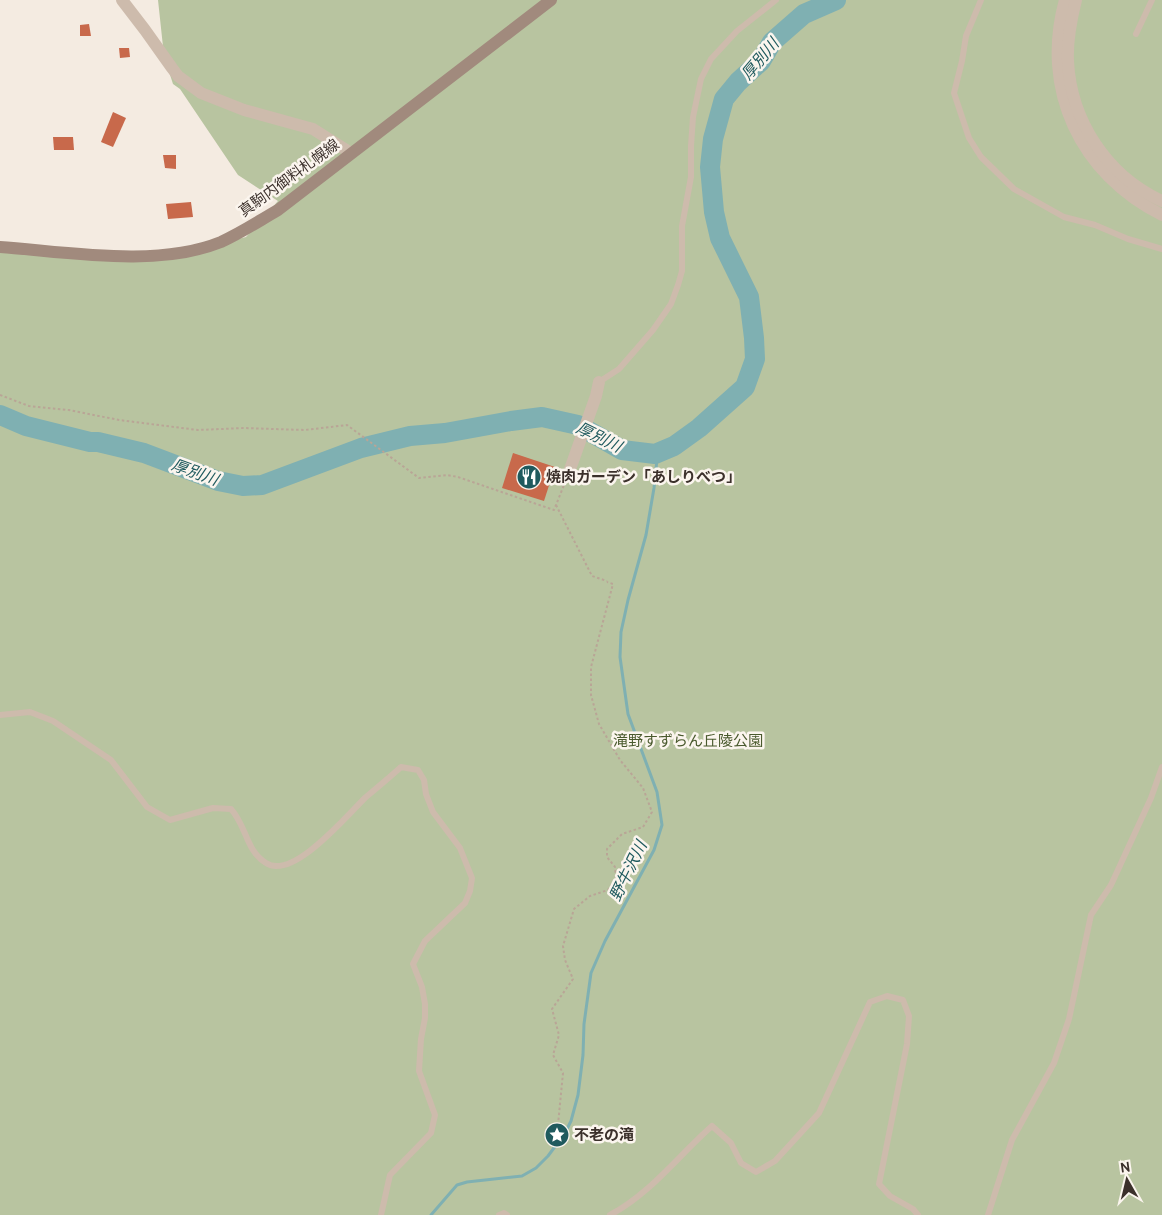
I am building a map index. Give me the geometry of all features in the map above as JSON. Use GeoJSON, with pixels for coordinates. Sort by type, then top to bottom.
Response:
{"type":"FeatureCollection","features":[{"type":"Feature","properties":{"kind":"main road","name":"真駒内御料札幌線"},"geometry":{"type":"LineString","coordinates":[[0,247],[146,256],[183,252],[220,242],[278,210],[551,0]]}},
{"type":"Feature","properties":{"kind":"street"},"geometry":{"type":"LineString","coordinates":[[1065,0],[1058,34],[1065,82],[1066,111],[1076,132],[1103,172],[1135,201],[1162,215]]}},
{"type":"Feature","properties":{"kind":"street"},"geometry":{"type":"LineString","coordinates":[[1076,0],[1069,36],[1065,82],[1092,140],[1105,158],[1137,187],[1162,201]]}},
{"type":"Feature","properties":{"kind":"street"},"geometry":{"type":"LineString","coordinates":[[124,1],[178,76],[201,93],[244,110],[313,129],[351,153]]}},
{"type":"Feature","properties":{"kind":"street"},"geometry":{"type":"LineString","coordinates":[[568,475],[596,396],[599,382]]}},
{"type":"Feature","properties":{"kind":"lane"},"geometry":{"type":"LineString","coordinates":[[599,382],[619,369],[653,330],[671,304],[678,285],[682,272],[682,226],[691,177],[693,117],[701,79],[712,59],[737,31],[776,0]]}},
{"type":"Feature","properties":{"kind":"lane"},"geometry":{"type":"LineString","coordinates":[[981,0],[966,36],[954,93],[970,138],[981,157],[1014,189],[1064,217],[1095,226],[1128,239],[1162,248]]}},
{"type":"Feature","properties":{"kind":"lane"},"geometry":{"type":"LineString","coordinates":[[1136,34],[1152,0]]}},
{"type":"Feature","properties":{"kind":"lane"},"geometry":{"type":"LineString","coordinates":[[0,715],[30,712],[53,721],[111,760],[147,807],[170,820],[213,808],[231,809],[239,818],[253,852],[267,864],[280,866],[294,861],[320,842],[401,767],[418,770],[424,780],[426,794],[433,812],[460,848],[472,878],[470,891],[465,903],[425,942],[414,964],[422,987],[425,1018],[421,1039],[419,1071],[435,1115],[431,1133],[390,1175],[381,1215]]}},
{"type":"Feature","properties":{"kind":"lane"},"geometry":{"type":"LineString","coordinates":[[988,1215],[1012,1140],[1054,1063],[1069,1019],[1092,915],[1111,885],[1152,798],[1162,767]]}},
{"type":"Feature","properties":{"kind":"lane"},"geometry":{"type":"LineString","coordinates":[[610,1215],[626,1206],[653,1184],[712,1126],[731,1143],[741,1163],[756,1172],[775,1160],[819,1113],[870,1002],[887,996],[903,1000],[909,1016],[907,1044],[879,1184],[890,1196],[913,1209],[918,1215]]}},
{"type":"Feature","properties":{"kind":"lane"},"geometry":{"type":"LineString","coordinates":[[499,1215],[504,1213],[507,1215]]}},
{"type":"Feature","properties":{"kind":"path"},"geometry":{"type":"LineString","coordinates":[[0,395],[29,406],[69,410],[119,420],[198,430],[244,428],[306,430],[347,425],[419,478],[447,475],[458,477],[554,510],[568,475]]}},
{"type":"Feature","properties":{"kind":"path"},"geometry":{"type":"LineString","coordinates":[[556,505],[592,576],[613,584],[592,668],[591,695],[599,724],[620,760],[643,788],[652,812],[643,827],[622,834],[607,849],[607,857],[615,867],[616,878],[608,890],[590,896],[574,909],[564,946],[565,960],[573,979],[552,1009],[559,1035],[553,1055],[563,1073],[557,1135]]}},
{"type":"Feature","properties":{"kind":"green space","name":"滝野すずらん丘陵公園"},"geometry":{"type":"Polygon","coordinates":[[[158,0],[1162,0],[1162,1215],[0,1215],[0,253],[178,254],[246,237],[278,201],[238,175],[180,89],[173,84],[164,56],[158,0]]]}},
{"type":"Feature","properties":{"kind":"building"},"geometry":{"type":"Polygon","coordinates":[[[89,24],[91,36],[80,36],[80,25],[89,24]]]}},
{"type":"Feature","properties":{"kind":"building"},"geometry":{"type":"Polygon","coordinates":[[[119,48],[129,48],[130,57],[120,58],[119,48]]]}},
{"type":"Feature","properties":{"kind":"building"},"geometry":{"type":"Polygon","coordinates":[[[113,112],[126,118],[113,147],[101,142],[113,112]]]}},
{"type":"Feature","properties":{"kind":"building"},"geometry":{"type":"Polygon","coordinates":[[[53,137],[73,137],[74,150],[54,150],[53,137]]]}},
{"type":"Feature","properties":{"kind":"building"},"geometry":{"type":"Polygon","coordinates":[[[163,155],[176,155],[176,169],[165,168],[163,155]]]}},
{"type":"Feature","properties":{"kind":"building"},"geometry":{"type":"Polygon","coordinates":[[[191,202],[193,217],[168,219],[166,204],[191,202]]]}},
{"type":"Feature","properties":{"kind":"building","name":"焼肉ガーデン「あしりべつ」"},"geometry":{"type":"Polygon","coordinates":[[[513,453],[555,467],[544,501],[502,488],[513,453]]]}},
{"type":"Feature","properties":{"kind":"waterway","name":"厚別川"},"geometry":{"type":"LineString","coordinates":[[0,415],[26,426],[144,453],[218,481],[243,486],[262,485],[361,448],[410,436],[445,433],[542,417],[578,425],[622,450],[655,454],[674,446],[699,428],[745,387],[755,359],[749,297],[720,238],[714,212],[710,167],[713,139],[724,99],[738,82],[761,61],[772,42],[804,14],[836,0]]}},
{"type":"Feature","properties":{"kind":"waterway","name":"野牛沢川"},"geometry":{"type":"LineString","coordinates":[[431,1215],[457,1185],[467,1182],[522,1176],[536,1168],[548,1156],[565,1133],[571,1121],[578,1095],[583,1055],[584,1024],[591,973],[605,941],[654,850],[662,825],[657,792],[628,714],[620,657],[621,632],[646,535],[654,488],[657,459],[655,454]]}},
{"type":"Feature","properties":{"kind":"place","name":"焼肉ガーデン「あしりべつ」"},"geometry":{"type":"Point","coordinates":[529,477]}},
{"type":"Feature","properties":{"kind":"place","name":"不老の滝"},"geometry":{"type":"Point","coordinates":[557,1135]}}]}
